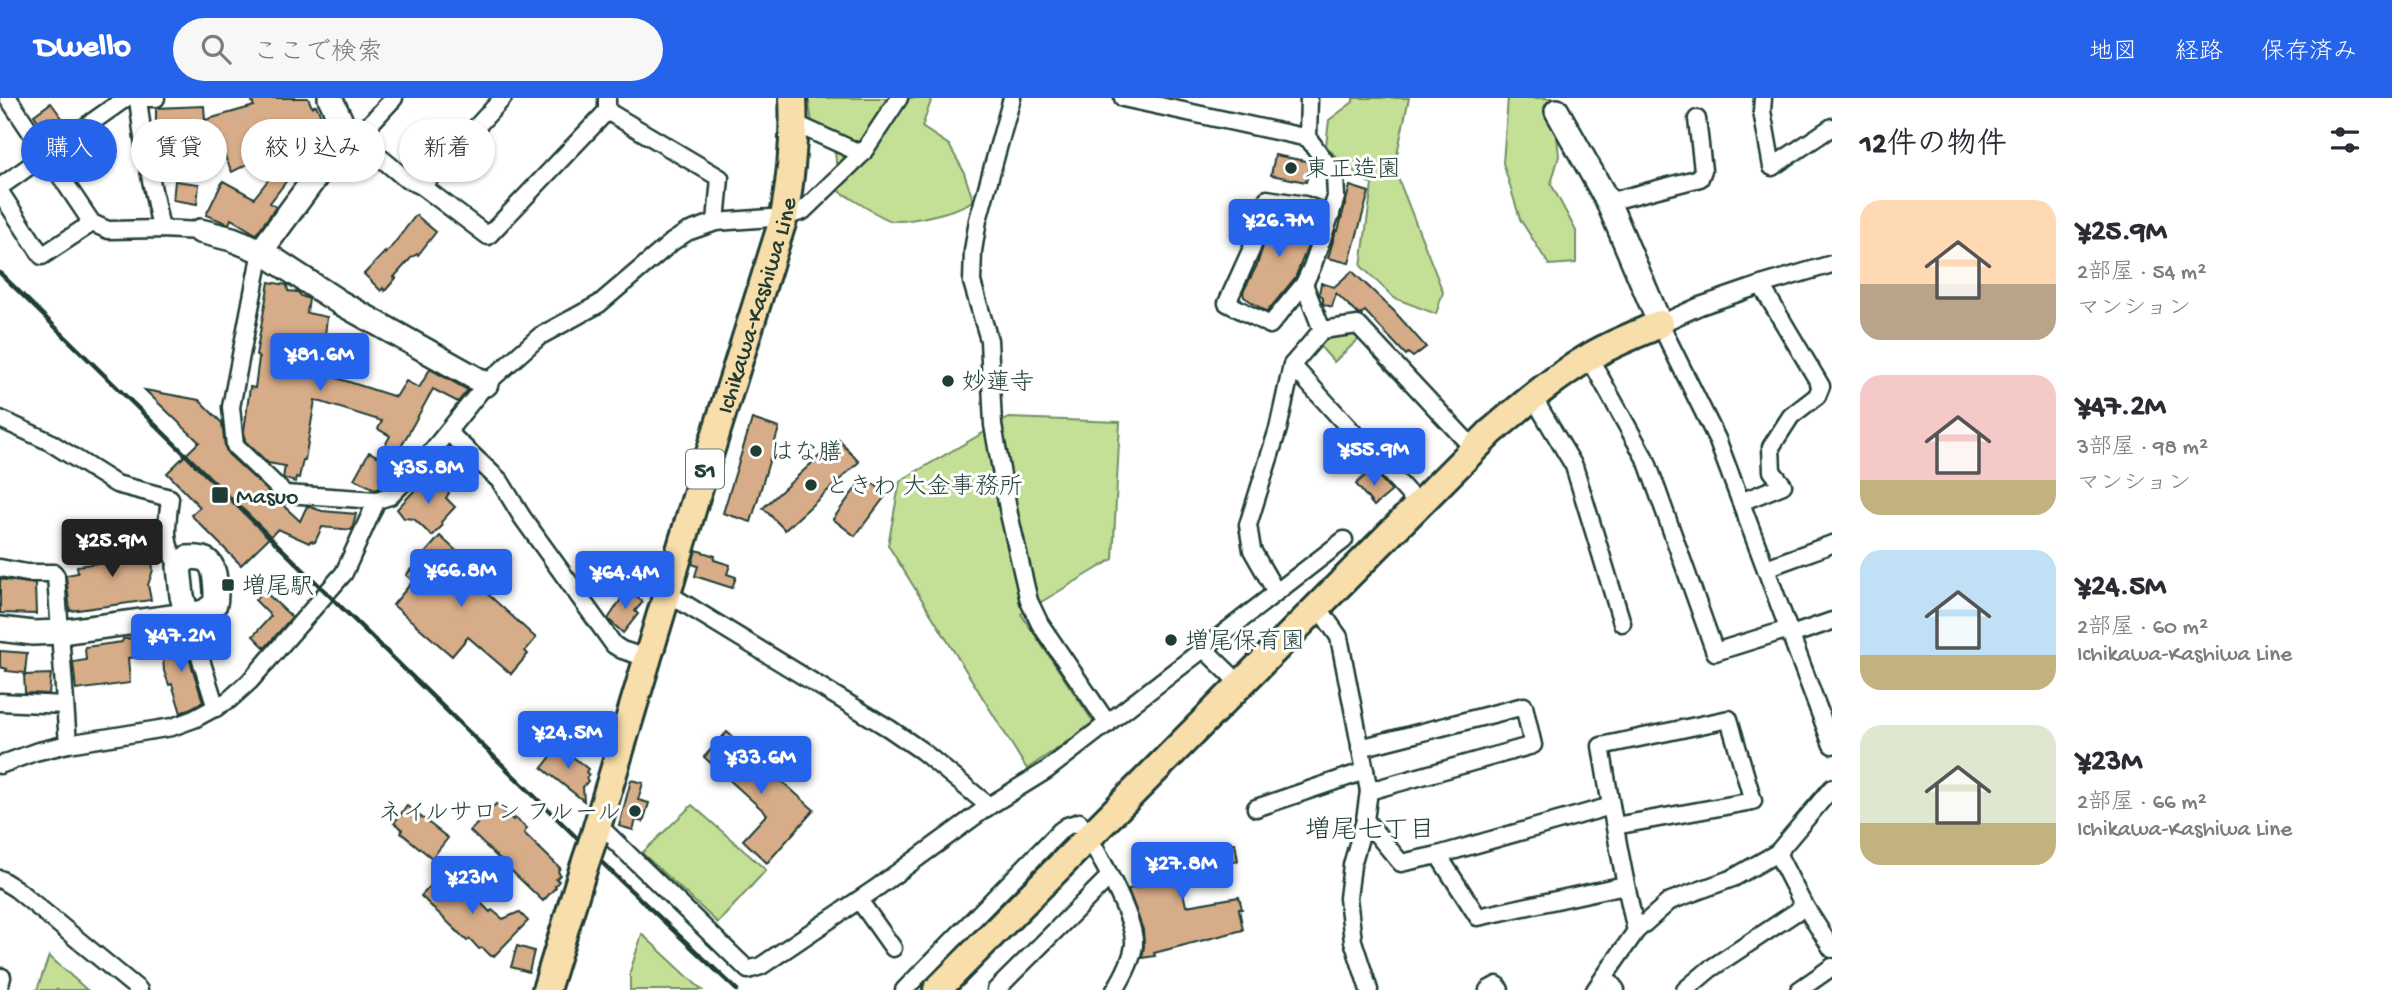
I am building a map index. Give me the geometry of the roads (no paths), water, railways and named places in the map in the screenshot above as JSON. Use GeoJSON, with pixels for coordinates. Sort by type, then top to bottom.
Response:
{"type":"FeatureCollection","features":[{"type":"Feature","properties":{"kind":"main road","name":"Ichikawa-Kashiwa Line"},"geometry":{"type":"LineString","coordinates":[[545,990],[784,217],[792,171],[794,111]]}},
{"type":"Feature","properties":{"kind":"main road"},"geometry":{"type":"LineString","coordinates":[[937,990],[1474,449],[1533,397],[1589,357],[1660,324]]}},
{"type":"Feature","properties":{"kind":"street"},"geometry":{"type":"LineString","coordinates":[[8,98],[23,119]]}},
{"type":"Feature","properties":{"kind":"street"},"geometry":{"type":"LineString","coordinates":[[95,119],[126,98]]}},
{"type":"Feature","properties":{"kind":"street"},"geometry":{"type":"LineString","coordinates":[[156,98],[136,98],[161,229]]}},
{"type":"Feature","properties":{"kind":"street"},"geometry":{"type":"LineString","coordinates":[[330,98],[340,119]]}},
{"type":"Feature","properties":{"kind":"street"},"geometry":{"type":"LineString","coordinates":[[368,119],[394,98]]}},
{"type":"Feature","properties":{"kind":"street"},"geometry":{"type":"LineString","coordinates":[[422,186],[503,98]]}},
{"type":"Feature","properties":{"kind":"street"},"geometry":{"type":"LineString","coordinates":[[312,182],[261,251],[232,407],[235,446],[285,494],[377,500],[390,496],[418,468],[486,384],[540,336],[599,304],[672,242],[687,232],[716,222],[784,217],[803,211],[862,154],[899,98]]}},
{"type":"Feature","properties":{"kind":"street"},"geometry":{"type":"LineString","coordinates":[[1012,98],[978,220],[973,251],[972,282],[989,340],[993,425],[1009,514],[1029,601],[1040,624],[1108,724]]}},
{"type":"Feature","properties":{"kind":"street"},"geometry":{"type":"LineString","coordinates":[[1123,98],[1308,138]]}},
{"type":"Feature","properties":{"kind":"street"},"geometry":{"type":"LineString","coordinates":[[1310,98],[1308,138],[1335,175],[1336,197],[1331,215],[1312,267],[1304,284],[1270,326],[1227,303],[1252,248],[1267,199],[1305,205],[1331,215]]}},
{"type":"Feature","properties":{"kind":"street"},"geometry":{"type":"LineString","coordinates":[[1763,98],[1762,111],[1772,167],[1832,127]]}},
{"type":"Feature","properties":{"kind":"street"},"geometry":{"type":"LineString","coordinates":[[385,163],[406,179],[422,186],[488,236],[607,104],[720,178],[716,222]]}},
{"type":"Feature","properties":{"kind":"street"},"geometry":{"type":"LineString","coordinates":[[794,111],[862,154]]}},
{"type":"Feature","properties":{"kind":"street"},"geometry":{"type":"LineString","coordinates":[[1557,111],[1608,202],[1660,324],[1717,439],[1832,745]]}},
{"type":"Feature","properties":{"kind":"street"},"geometry":{"type":"LineString","coordinates":[[1608,202],[1700,178],[1703,170],[1698,119]]}},
{"type":"Feature","properties":{"kind":"street"},"geometry":{"type":"LineString","coordinates":[[21,173],[0,189],[42,256],[92,223]]}},
{"type":"Feature","properties":{"kind":"street"},"geometry":{"type":"LineString","coordinates":[[65,182],[92,223],[108,230],[200,231],[232,239],[261,251],[340,302],[486,384]]}},
{"type":"Feature","properties":{"kind":"street"},"geometry":{"type":"LineString","coordinates":[[1660,324],[1700,306],[1832,264]]}},
{"type":"Feature","properties":{"kind":"street"},"geometry":{"type":"LineString","coordinates":[[1304,284],[1322,330]]}},
{"type":"Feature","properties":{"kind":"street"},"geometry":{"type":"LineString","coordinates":[[1741,502],[1783,485],[1772,471],[1771,447],[1791,416],[1817,396],[1821,386],[1761,285]]}},
{"type":"Feature","properties":{"kind":"street"},"geometry":{"type":"LineString","coordinates":[[1276,592],[1252,550],[1248,525],[1278,429],[1292,365],[1322,330],[1358,325],[1474,449]]}},
{"type":"Feature","properties":{"kind":"street"},"geometry":{"type":"LineString","coordinates":[[1589,357],[1647,461],[1715,652],[1832,621]]}},
{"type":"Feature","properties":{"kind":"street"},"geometry":{"type":"LineString","coordinates":[[1292,365],[1419,505]]}},
{"type":"Feature","properties":{"kind":"street"},"geometry":{"type":"LineString","coordinates":[[1533,397],[1574,466],[1622,622]]}},
{"type":"Feature","properties":{"kind":"street"},"geometry":{"type":"LineString","coordinates":[[0,419],[48,441],[116,484],[170,498],[166,541],[179,567],[182,596],[216,708]]}},
{"type":"Feature","properties":{"kind":"street"},"geometry":{"type":"LineString","coordinates":[[449,433],[500,481],[522,517],[614,645],[647,658]]}},
{"type":"Feature","properties":{"kind":"street"},"geometry":{"type":"LineString","coordinates":[[0,765],[68,744],[172,727],[229,701],[250,681],[344,573],[377,500]]}},
{"type":"Feature","properties":{"kind":"street"},"geometry":{"type":"LineString","coordinates":[[596,830],[748,970],[761,966],[859,900],[989,806],[1047,771],[1344,540]]}},
{"type":"Feature","properties":{"kind":"street"},"geometry":{"type":"LineString","coordinates":[[1766,568],[1832,544]]}},
{"type":"Feature","properties":{"kind":"street"},"geometry":{"type":"LineString","coordinates":[[0,629],[33,633],[60,632],[204,612],[215,604],[214,569],[211,562],[201,557],[187,558],[179,567]]}},
{"type":"Feature","properties":{"kind":"street"},"geometry":{"type":"LineString","coordinates":[[0,568],[19,572],[54,573],[56,576],[68,744]]}},
{"type":"Feature","properties":{"kind":"street"},"geometry":{"type":"LineString","coordinates":[[667,593],[890,729],[922,751],[989,806]]}},
{"type":"Feature","properties":{"kind":"street"},"geometry":{"type":"LineString","coordinates":[[1318,607],[1339,637],[1369,791],[1365,820],[1352,865],[1348,898],[1353,941],[1369,990]]}},
{"type":"Feature","properties":{"kind":"street"},"geometry":{"type":"LineString","coordinates":[[1204,649],[1239,683]]}},
{"type":"Feature","properties":{"kind":"street"},"geometry":{"type":"LineString","coordinates":[[1816,702],[1832,696]]}},
{"type":"Feature","properties":{"kind":"street"},"geometry":{"type":"LineString","coordinates":[[0,702],[65,705]]}},
{"type":"Feature","properties":{"kind":"street"},"geometry":{"type":"LineString","coordinates":[[1360,748],[1524,706],[1533,745],[1369,791]]}},
{"type":"Feature","properties":{"kind":"street"},"geometry":{"type":"LineString","coordinates":[[1615,826],[1753,801],[1729,719],[1601,746],[1611,806],[1626,885],[1636,931]]}},
{"type":"Feature","properties":{"kind":"street"},"geometry":{"type":"LineString","coordinates":[[1256,808],[1365,771]]}},
{"type":"Feature","properties":{"kind":"street"},"geometry":{"type":"LineString","coordinates":[[1828,792],[1832,814]]}},
{"type":"Feature","properties":{"kind":"street"},"geometry":{"type":"LineString","coordinates":[[1595,990],[1636,931],[1670,901],[1734,878],[1777,853],[1828,792]]}},
{"type":"Feature","properties":{"kind":"street"},"geometry":{"type":"LineString","coordinates":[[1365,820],[1401,863],[1611,806]]}},
{"type":"Feature","properties":{"kind":"street"},"geometry":{"type":"LineString","coordinates":[[904,990],[1060,831],[1079,822],[1109,877],[1134,937],[1125,972],[1115,990]]}},
{"type":"Feature","properties":{"kind":"street"},"geometry":{"type":"LineString","coordinates":[[1777,853],[1832,949]]}},
{"type":"Feature","properties":{"kind":"street"},"geometry":{"type":"LineString","coordinates":[[1438,855],[1478,917],[1626,885]]}},
{"type":"Feature","properties":{"kind":"street"},"geometry":{"type":"LineString","coordinates":[[996,990],[1109,877]]}},
{"type":"Feature","properties":{"kind":"street"},"geometry":{"type":"LineString","coordinates":[[0,879],[139,990]]}},
{"type":"Feature","properties":{"kind":"street"},"geometry":{"type":"LineString","coordinates":[[859,900],[893,948]]}},
{"type":"Feature","properties":{"kind":"street"},"geometry":{"type":"LineString","coordinates":[[1685,990],[1710,969],[1805,906]]}},
{"type":"Feature","properties":{"kind":"street"},"geometry":{"type":"LineString","coordinates":[[1799,990],[1832,967]]}},
{"type":"Feature","properties":{"kind":"street"},"geometry":{"type":"LineString","coordinates":[[1605,976],[1616,990]]}},
{"type":"Feature","properties":{"kind":"street"},"geometry":{"type":"LineString","coordinates":[[1488,990],[1497,985],[1500,990]]}},
{"type":"Feature","properties":{"kind":"railway"},"geometry":{"type":"LineString","coordinates":[[0,273],[622,882],[737,990]]}},
{"type":"Feature","properties":{"kind":"place","name":"東正造園"},"geometry":{"type":"Point","coordinates":[1291,168]}},
{"type":"Feature","properties":{"kind":"place","name":"妙蓮寺"},"geometry":{"type":"Point","coordinates":[948,381]}},
{"type":"Feature","properties":{"kind":"place","name":"はな膳"},"geometry":{"type":"Point","coordinates":[756,451]}},
{"type":"Feature","properties":{"kind":"place","name":"ときわ 大金事務所"},"geometry":{"type":"Point","coordinates":[811,485]}},
{"type":"Feature","properties":{"kind":"place","name":"Masuo"},"geometry":{"type":"Point","coordinates":[220,495]}},
{"type":"Feature","properties":{"kind":"place","name":"増尾駅"},"geometry":{"type":"Point","coordinates":[228,585]}},
{"type":"Feature","properties":{"kind":"place","name":"増尾保育園"},"geometry":{"type":"Point","coordinates":[1171,640]}},
{"type":"Feature","properties":{"kind":"place","name":"ネイルサロン フルール"},"geometry":{"type":"Point","coordinates":[635,811]}},
{"type":"Feature","properties":{"kind":"district","name":"増尾七丁目"},"geometry":{"type":"Point","coordinates":[1370,828]}}]}
